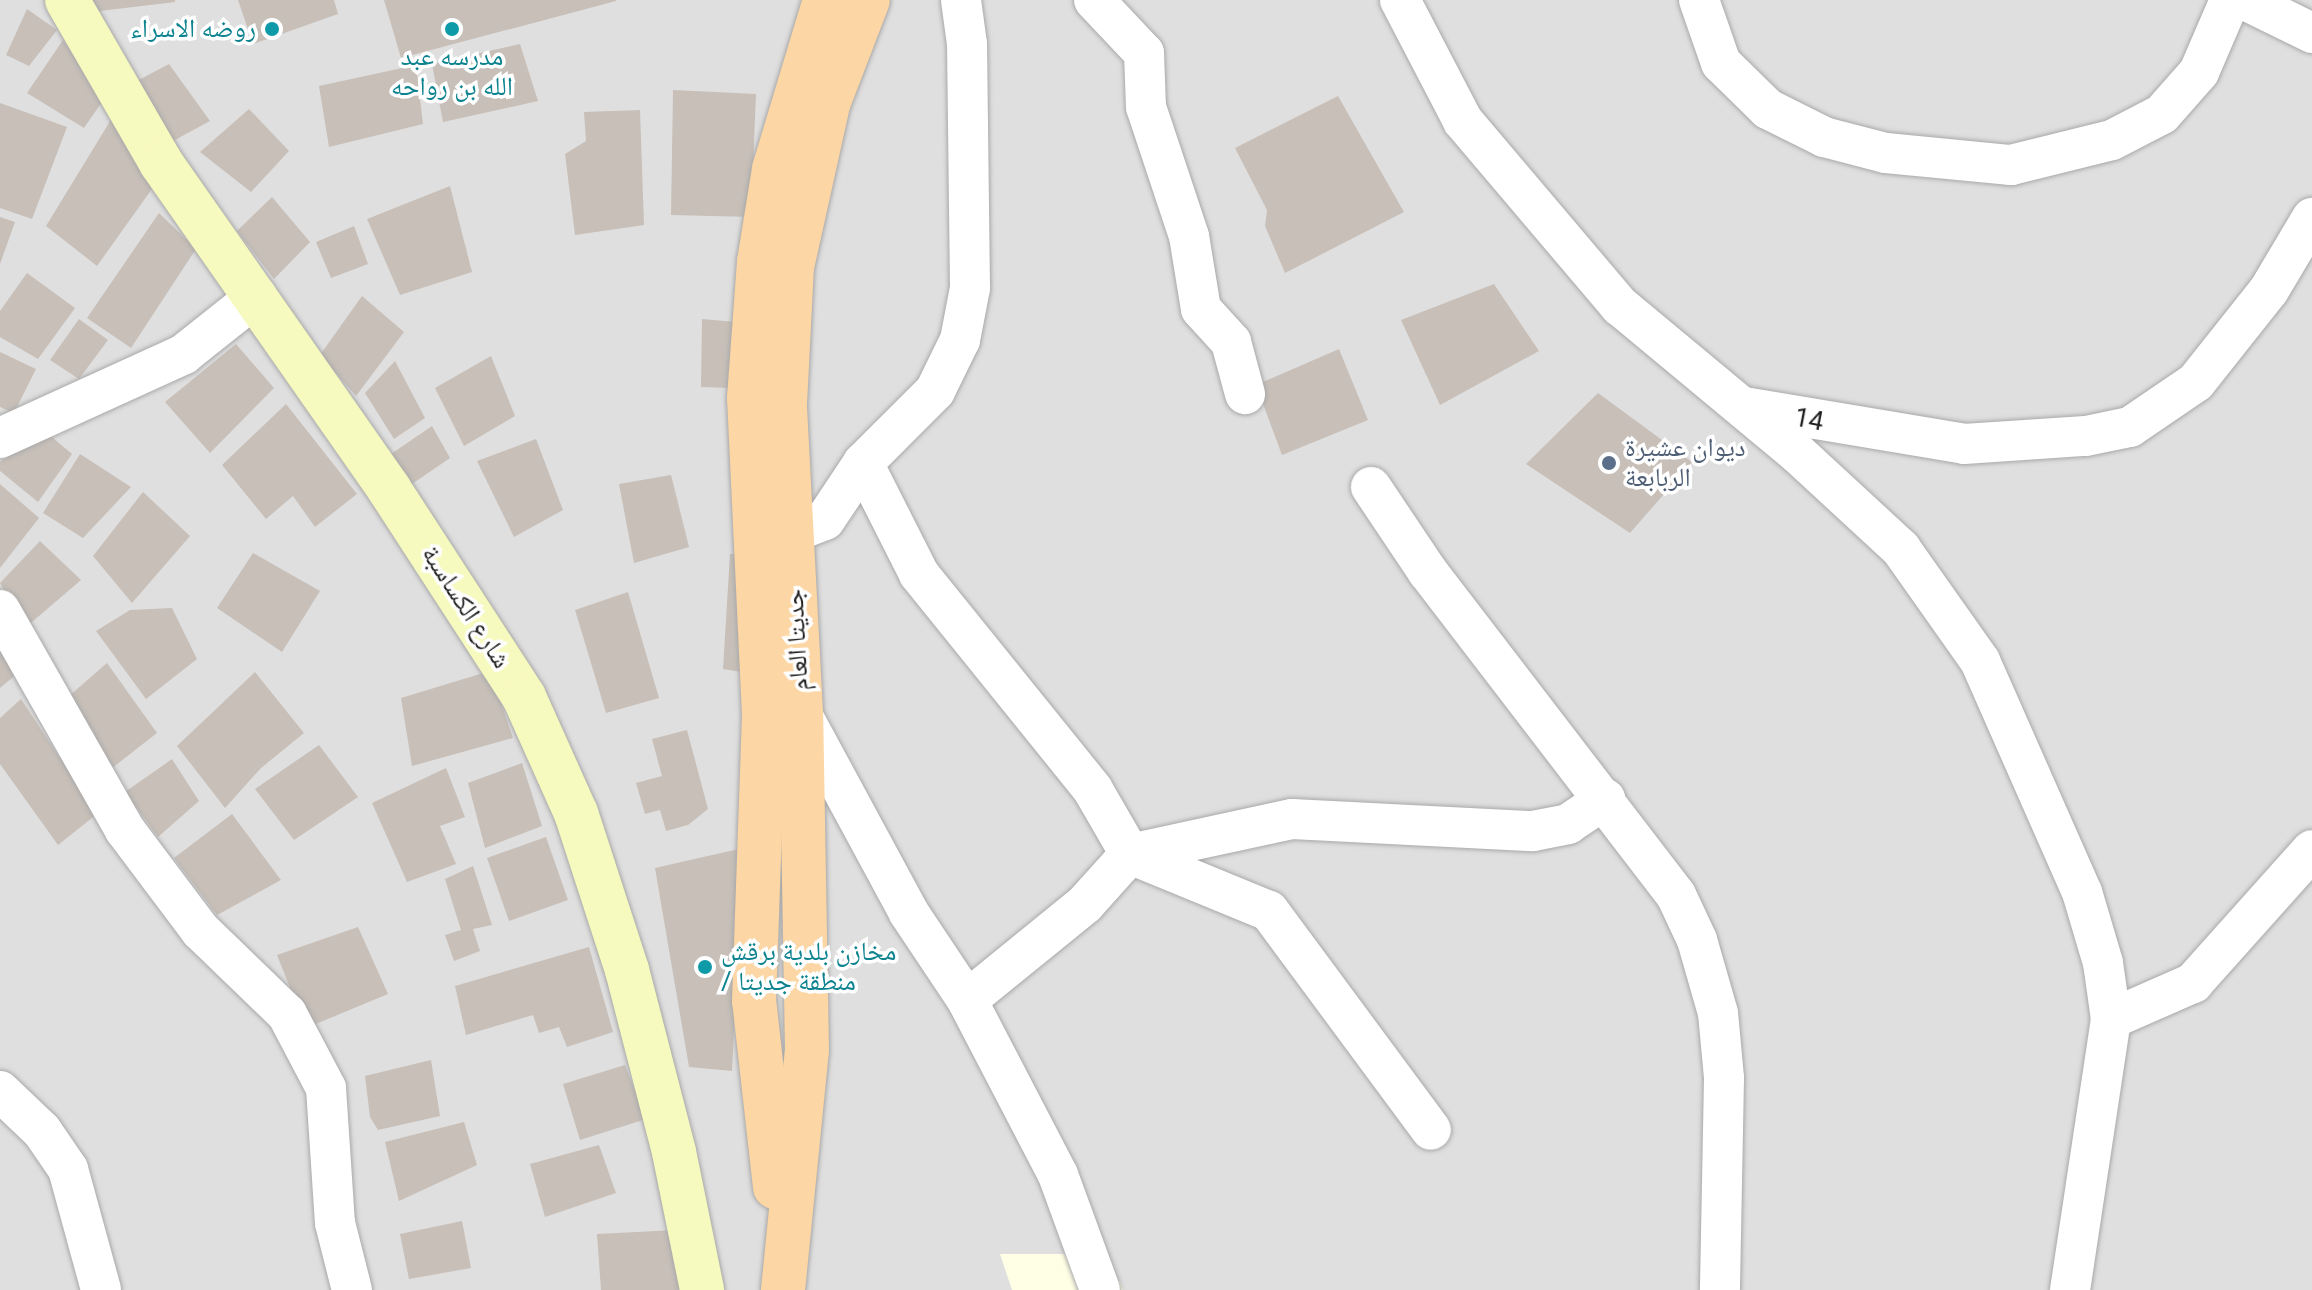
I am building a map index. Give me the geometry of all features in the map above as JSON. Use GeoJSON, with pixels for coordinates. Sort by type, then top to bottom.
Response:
{"type":"FeatureCollection","features":[{"type":"Feature","properties":{"kind":"main road","name":"جديتا العام"},"geometry":{"type":"LineString","coordinates":[[783,1290],[807,1050],[783,714],[774,534],[749,398],[759,262],[791,100],[825,0]]}},
{"type":"Feature","properties":{"kind":"main road","name":"جديتا العام"},"geometry":{"type":"LineString","coordinates":[[774,534],[792,267],[828,104],[868,0]]}},
{"type":"Feature","properties":{"kind":"main road","name":"جديتا العام"},"geometry":{"type":"LineString","coordinates":[[768,1290],[777,1209],[754,1001],[783,714]]}},
{"type":"Feature","properties":{"kind":"street","name":"شارع الكساسبة"},"geometry":{"type":"LineString","coordinates":[[67,0],[161,163],[257,296],[524,697],[576,813],[627,970],[674,1152],[702,1290]]}},
{"type":"Feature","properties":{"kind":"street"},"geometry":{"type":"LineString","coordinates":[[774,534],[825,520],[863,463],[935,391],[960,340],[970,288],[967,44],[961,0]]}},
{"type":"Feature","properties":{"kind":"street"},"geometry":{"type":"LineString","coordinates":[[1094,0],[1144,53],[1146,107],[1189,236],[1201,309],[1231,342],[1245,394]]}},
{"type":"Feature","properties":{"kind":"street"},"geometry":{"type":"LineString","coordinates":[[1400,0],[1463,121],[1503,172],[1620,306],[1740,406],[1901,549],[1980,661],[2082,892],[2103,963],[2111,1019],[2070,1290]]}},
{"type":"Feature","properties":{"kind":"street"},"geometry":{"type":"LineString","coordinates":[[1699,0],[1721,63],[1768,109],[1824,137],[1886,153],[2011,165],[2112,140],[2162,114],[2199,72],[2230,0]]}},
{"type":"Feature","properties":{"kind":"street"},"geometry":{"type":"LineString","coordinates":[[2245,0],[2312,33]]}},
{"type":"Feature","properties":{"kind":"street","name":"14"},"geometry":{"type":"LineString","coordinates":[[1740,406],[1964,444],[2086,436],[2130,427],[2196,382],[2269,290],[2312,218]]}},
{"type":"Feature","properties":{"kind":"street"},"geometry":{"type":"LineString","coordinates":[[0,438],[184,354],[257,296]]}},
{"type":"Feature","properties":{"kind":"street"},"geometry":{"type":"LineString","coordinates":[[863,463],[919,574],[1093,790],[1130,854],[1269,911],[1431,1130]]}},
{"type":"Feature","properties":{"kind":"street"},"geometry":{"type":"LineString","coordinates":[[1371,487],[1428,572],[1676,895],[1711,980],[1724,1078],[1720,1290]]}},
{"type":"Feature","properties":{"kind":"street"},"geometry":{"type":"LineString","coordinates":[[0,610],[125,830],[200,930],[287,1014],[326,1088],[335,1223],[352,1290]]}},
{"type":"Feature","properties":{"kind":"street"},"geometry":{"type":"LineString","coordinates":[[783,714],[967,1000],[1058,1175],[1100,1290]]}},
{"type":"Feature","properties":{"kind":"street"},"geometry":{"type":"LineString","coordinates":[[967,1000],[1085,904],[1130,854],[1292,819],[1533,831],[1568,824],[1605,799]]}},
{"type":"Feature","properties":{"kind":"street"},"geometry":{"type":"LineString","coordinates":[[2111,1019],[2193,983],[2312,850]]}},
{"type":"Feature","properties":{"kind":"street"},"geometry":{"type":"LineString","coordinates":[[0,1091],[42,1131],[68,1169],[93,1284]]}},
{"type":"Feature","properties":{"kind":"shaded area"},"geometry":{"type":"Polygon","coordinates":[[[0,0],[2312,0],[2312,1290],[0,1290],[0,0]]]}},
{"type":"Feature","properties":{"kind":"shaded area"},"geometry":{"type":"Polygon","coordinates":[[[1000,1254],[1102,1254],[1109,1282],[1120,1281],[1123,1290],[1012,1290],[1000,1254]]]}},
{"type":"Feature","properties":{"kind":"building"},"geometry":{"type":"Polygon","coordinates":[[[67,0],[175,0],[175,2],[75,14],[67,0]]]}},
{"type":"Feature","properties":{"kind":"building","name":"روضه الاسراء"},"geometry":{"type":"Polygon","coordinates":[[[238,0],[334,0],[338,14],[253,44],[238,0]]]}},
{"type":"Feature","properties":{"kind":"building","name":"مدرسه عبد الله بن رواحه"},"geometry":{"type":"Polygon","coordinates":[[[384,0],[616,0],[616,1],[401,58],[384,0]]]}},
{"type":"Feature","properties":{"kind":"building"},"geometry":{"type":"Polygon","coordinates":[[[27,9],[57,30],[29,66],[6,55],[27,9]]]}},
{"type":"Feature","properties":{"kind":"building"},"geometry":{"type":"Polygon","coordinates":[[[63,40],[104,99],[84,128],[27,93],[63,40]]]}},
{"type":"Feature","properties":{"kind":"building"},"geometry":{"type":"Polygon","coordinates":[[[520,44],[538,101],[443,122],[432,64],[520,44]]]}},
{"type":"Feature","properties":{"kind":"building"},"geometry":{"type":"Polygon","coordinates":[[[169,64],[210,121],[173,141],[135,82],[169,64]]]}},
{"type":"Feature","properties":{"kind":"building"},"geometry":{"type":"Polygon","coordinates":[[[416,65],[423,124],[329,147],[319,86],[416,65]]]}},
{"type":"Feature","properties":{"kind":"building"},"geometry":{"type":"Polygon","coordinates":[[[673,90],[756,94],[751,217],[671,215],[673,90]]]}},
{"type":"Feature","properties":{"kind":"building"},"geometry":{"type":"Polygon","coordinates":[[[1338,96],[1404,212],[1285,273],[1265,226],[1267,210],[1235,148],[1338,96]]]}},
{"type":"Feature","properties":{"kind":"building"},"geometry":{"type":"Polygon","coordinates":[[[0,103],[67,127],[32,219],[0,208],[0,103]]]}},
{"type":"Feature","properties":{"kind":"building"},"geometry":{"type":"Polygon","coordinates":[[[249,109],[289,151],[251,192],[200,152],[249,109]]]}},
{"type":"Feature","properties":{"kind":"building"},"geometry":{"type":"Polygon","coordinates":[[[640,110],[644,225],[575,235],[565,154],[586,141],[584,112],[640,110]]]}},
{"type":"Feature","properties":{"kind":"building"},"geometry":{"type":"Polygon","coordinates":[[[112,118],[159,179],[97,266],[46,226],[112,118]]]}},
{"type":"Feature","properties":{"kind":"building"},"geometry":{"type":"Polygon","coordinates":[[[450,186],[472,272],[400,295],[367,219],[450,186]]]}},
{"type":"Feature","properties":{"kind":"building"},"geometry":{"type":"Polygon","coordinates":[[[272,197],[310,242],[274,279],[237,231],[272,197]]]}},
{"type":"Feature","properties":{"kind":"building"},"geometry":{"type":"Polygon","coordinates":[[[159,213],[196,249],[131,348],[87,318],[159,213]]]}},
{"type":"Feature","properties":{"kind":"building"},"geometry":{"type":"Polygon","coordinates":[[[0,217],[15,222],[0,264],[0,217]]]}},
{"type":"Feature","properties":{"kind":"building"},"geometry":{"type":"Polygon","coordinates":[[[354,226],[368,264],[331,278],[316,242],[354,226]]]}},
{"type":"Feature","properties":{"kind":"building"},"geometry":{"type":"Polygon","coordinates":[[[27,273],[75,308],[38,359],[0,337],[0,311],[27,273]]]}},
{"type":"Feature","properties":{"kind":"building"},"geometry":{"type":"Polygon","coordinates":[[[1494,284],[1539,351],[1440,405],[1401,320],[1494,284]]]}},
{"type":"Feature","properties":{"kind":"building"},"geometry":{"type":"Polygon","coordinates":[[[362,296],[404,332],[356,396],[320,355],[362,296]]]}},
{"type":"Feature","properties":{"kind":"building"},"geometry":{"type":"Polygon","coordinates":[[[79,319],[108,340],[79,379],[50,360],[79,319]]]}},
{"type":"Feature","properties":{"kind":"building"},"geometry":{"type":"Polygon","coordinates":[[[702,319],[736,322],[730,388],[701,387],[702,319]]]}},
{"type":"Feature","properties":{"kind":"building"},"geometry":{"type":"Polygon","coordinates":[[[236,344],[274,388],[210,453],[165,402],[236,344]]]}},
{"type":"Feature","properties":{"kind":"building"},"geometry":{"type":"Polygon","coordinates":[[[1339,349],[1368,420],[1282,455],[1256,385],[1339,349]]]}},
{"type":"Feature","properties":{"kind":"building"},"geometry":{"type":"Polygon","coordinates":[[[0,352],[36,369],[14,413],[0,407],[0,352]]]}},
{"type":"Feature","properties":{"kind":"building"},"geometry":{"type":"Polygon","coordinates":[[[491,356],[515,416],[464,446],[435,388],[491,356]]]}},
{"type":"Feature","properties":{"kind":"building"},"geometry":{"type":"Polygon","coordinates":[[[395,361],[425,418],[394,439],[365,393],[395,361]]]}},
{"type":"Feature","properties":{"kind":"building","name":"ديوان عشيرة الربابعة"},"geometry":{"type":"Polygon","coordinates":[[[1598,393],[1692,462],[1630,533],[1526,464],[1598,393]]]}},
{"type":"Feature","properties":{"kind":"building"},"geometry":{"type":"Polygon","coordinates":[[[286,404],[357,494],[315,527],[293,496],[266,519],[222,465],[286,404]]]}},
{"type":"Feature","properties":{"kind":"building"},"geometry":{"type":"Polygon","coordinates":[[[432,426],[450,458],[409,486],[391,454],[432,426]]]}},
{"type":"Feature","properties":{"kind":"building"},"geometry":{"type":"Polygon","coordinates":[[[40,427],[72,454],[38,502],[0,471],[0,462],[40,427]]]}},
{"type":"Feature","properties":{"kind":"building"},"geometry":{"type":"Polygon","coordinates":[[[536,439],[563,510],[514,537],[477,461],[536,439]]]}},
{"type":"Feature","properties":{"kind":"building"},"geometry":{"type":"Polygon","coordinates":[[[80,454],[131,487],[83,538],[43,513],[80,454]]]}},
{"type":"Feature","properties":{"kind":"building"},"geometry":{"type":"Polygon","coordinates":[[[671,475],[689,547],[634,563],[619,484],[671,475]]]}},
{"type":"Feature","properties":{"kind":"building"},"geometry":{"type":"Polygon","coordinates":[[[0,484],[39,518],[0,568],[0,484]]]}},
{"type":"Feature","properties":{"kind":"building"},"geometry":{"type":"Polygon","coordinates":[[[143,492],[190,536],[132,603],[93,556],[143,492]]]}},
{"type":"Feature","properties":{"kind":"building"},"geometry":{"type":"Polygon","coordinates":[[[40,541],[81,580],[25,628],[0,583],[40,541]]]}},
{"type":"Feature","properties":{"kind":"building"},"geometry":{"type":"Polygon","coordinates":[[[253,553],[320,591],[282,652],[217,608],[253,553]]]}},
{"type":"Feature","properties":{"kind":"building"},"geometry":{"type":"Polygon","coordinates":[[[730,554],[743,554],[753,674],[723,669],[730,554]]]}},
{"type":"Feature","properties":{"kind":"building"},"geometry":{"type":"Polygon","coordinates":[[[628,592],[659,698],[606,713],[575,610],[628,592]]]}},
{"type":"Feature","properties":{"kind":"building"},"geometry":{"type":"Polygon","coordinates":[[[172,608],[197,659],[146,699],[96,631],[130,610],[172,608]]]}},
{"type":"Feature","properties":{"kind":"building"},"geometry":{"type":"Polygon","coordinates":[[[0,644],[24,668],[0,688],[0,644]]]}},
{"type":"Feature","properties":{"kind":"building"},"geometry":{"type":"Polygon","coordinates":[[[107,663],[157,733],[107,772],[61,703],[107,663]]]}},
{"type":"Feature","properties":{"kind":"building"},"geometry":{"type":"Polygon","coordinates":[[[490,671],[513,738],[412,766],[401,698],[490,671]]]}},
{"type":"Feature","properties":{"kind":"building"},"geometry":{"type":"Polygon","coordinates":[[[255,672],[304,733],[261,768],[225,808],[177,746],[255,672]]]}},
{"type":"Feature","properties":{"kind":"building"},"geometry":{"type":"Polygon","coordinates":[[[21,699],[97,814],[58,845],[0,764],[0,718],[21,699]]]}},
{"type":"Feature","properties":{"kind":"building"},"geometry":{"type":"Polygon","coordinates":[[[687,730],[708,809],[688,825],[666,831],[660,810],[645,814],[636,783],[662,776],[652,739],[687,730]]]}},
{"type":"Feature","properties":{"kind":"building"},"geometry":{"type":"Polygon","coordinates":[[[319,745],[358,797],[294,840],[255,789],[319,745]]]}},
{"type":"Feature","properties":{"kind":"building"},"geometry":{"type":"Polygon","coordinates":[[[172,759],[199,801],[158,837],[125,792],[172,759]]]}},
{"type":"Feature","properties":{"kind":"building"},"geometry":{"type":"Polygon","coordinates":[[[522,763],[542,826],[485,848],[468,783],[522,763]]]}},
{"type":"Feature","properties":{"kind":"building"},"geometry":{"type":"Polygon","coordinates":[[[446,768],[465,817],[440,826],[456,864],[407,882],[372,803],[446,768]]]}},
{"type":"Feature","properties":{"kind":"building"},"geometry":{"type":"Polygon","coordinates":[[[232,814],[281,880],[217,915],[174,858],[232,814]]]}},
{"type":"Feature","properties":{"kind":"building"},"geometry":{"type":"Polygon","coordinates":[[[546,837],[568,900],[509,921],[487,858],[546,837]]]}},
{"type":"Feature","properties":{"kind":"building","name":"مخازن بلدية برقش / منطقة جديتا"},"geometry":{"type":"Polygon","coordinates":[[[743,848],[732,1071],[689,1067],[655,868],[743,848]]]}},
{"type":"Feature","properties":{"kind":"building"},"geometry":{"type":"Polygon","coordinates":[[[473,866],[492,925],[473,929],[480,951],[454,961],[445,935],[461,930],[445,879],[473,866]]]}},
{"type":"Feature","properties":{"kind":"building"},"geometry":{"type":"Polygon","coordinates":[[[358,927],[388,994],[306,1028],[277,955],[358,927]]]}},
{"type":"Feature","properties":{"kind":"building"},"geometry":{"type":"Polygon","coordinates":[[[589,947],[613,1032],[567,1047],[559,1027],[539,1033],[533,1015],[466,1035],[455,986],[589,947]]]}},
{"type":"Feature","properties":{"kind":"building"},"geometry":{"type":"Polygon","coordinates":[[[431,1060],[440,1116],[378,1130],[370,1117],[365,1076],[431,1060]]]}},
{"type":"Feature","properties":{"kind":"building"},"geometry":{"type":"Polygon","coordinates":[[[625,1065],[646,1119],[580,1140],[563,1084],[625,1065]]]}},
{"type":"Feature","properties":{"kind":"building"},"geometry":{"type":"Polygon","coordinates":[[[464,1122],[477,1165],[399,1201],[385,1142],[464,1122]]]}},
{"type":"Feature","properties":{"kind":"building"},"geometry":{"type":"Polygon","coordinates":[[[599,1145],[616,1193],[545,1217],[530,1164],[599,1145]]]}},
{"type":"Feature","properties":{"kind":"building"},"geometry":{"type":"Polygon","coordinates":[[[462,1221],[471,1268],[409,1279],[400,1234],[462,1221]]]}},
{"type":"Feature","properties":{"kind":"building"},"geometry":{"type":"Polygon","coordinates":[[[676,1230],[679,1290],[601,1290],[597,1234],[676,1230]]]}},
{"type":"Feature","properties":{"kind":"place","name":"روضه الاسراء"},"geometry":{"type":"Point","coordinates":[272,29]}},
{"type":"Feature","properties":{"kind":"place","name":"مدرسه عبد الله بن رواحه"},"geometry":{"type":"Point","coordinates":[452,29]}},
{"type":"Feature","properties":{"kind":"place","name":"ديوان عشيرة الربابعة"},"geometry":{"type":"Point","coordinates":[1609,463]}},
{"type":"Feature","properties":{"kind":"place","name":"مخازن بلدية برقش / منطقة جديتا"},"geometry":{"type":"Point","coordinates":[705,967]}}]}
